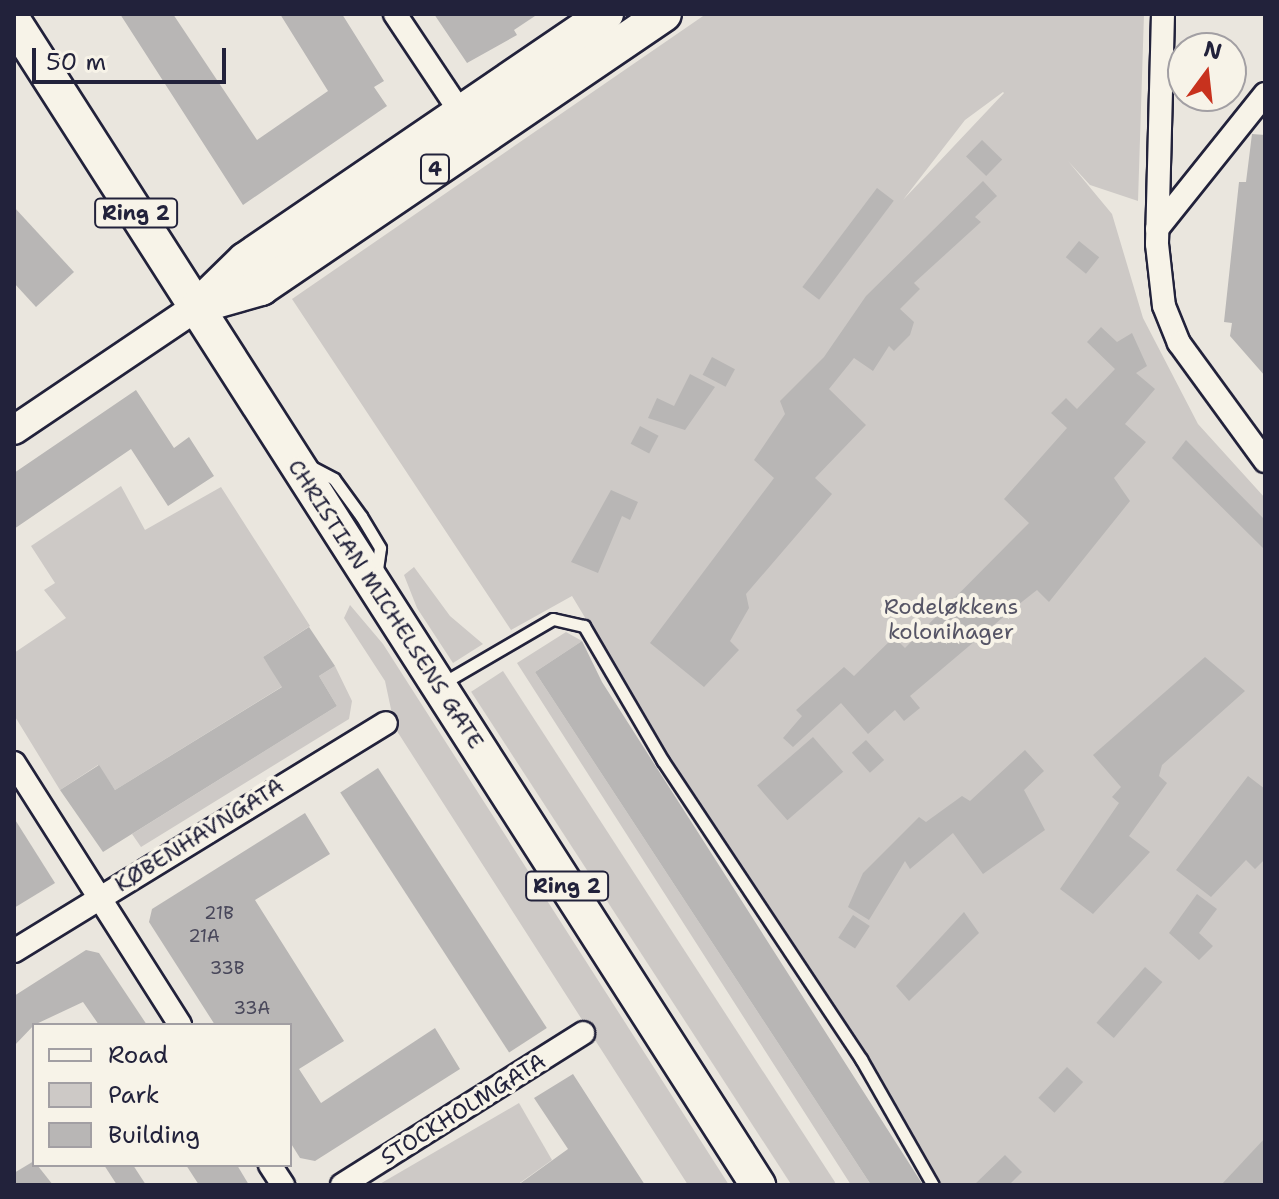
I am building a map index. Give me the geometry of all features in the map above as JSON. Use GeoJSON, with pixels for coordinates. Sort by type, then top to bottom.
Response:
{"type":"FeatureCollection","features":[{"type":"Feature","properties":{"kind":"main road","name":"4"},"geometry":{"type":"LineString","coordinates":[[198,306],[245,260],[606,14]]}},
{"type":"Feature","properties":{"kind":"main road","name":"4"},"geometry":{"type":"LineString","coordinates":[[198,306],[261,288],[664,14]]}},
{"type":"Feature","properties":{"kind":"main road","name":"CHRISTIAN MICHELSENS GATE"},"geometry":{"type":"LineString","coordinates":[[14,22],[758,1185]]}},
{"type":"Feature","properties":{"kind":"street"},"geometry":{"type":"LineString","coordinates":[[395,14],[461,113]]}},
{"type":"Feature","properties":{"kind":"street"},"geometry":{"type":"LineString","coordinates":[[1163,14],[1157,229],[1164,306],[1179,343],[1265,461]]}},
{"type":"Feature","properties":{"kind":"street"},"geometry":{"type":"LineString","coordinates":[[1157,229],[1265,94]]}},
{"type":"Feature","properties":{"kind":"street"},"geometry":{"type":"LineString","coordinates":[[14,430],[198,306]]}},
{"type":"Feature","properties":{"kind":"street","name":"KØBENHAVNGATA"},"geometry":{"type":"LineString","coordinates":[[14,951],[386,723]]}},
{"type":"Feature","properties":{"kind":"street"},"geometry":{"type":"LineString","coordinates":[[14,763],[179,1023]]}},
{"type":"Feature","properties":{"kind":"street","name":"STOCKHOLMGATA"},"geometry":{"type":"LineString","coordinates":[[342,1185],[583,1033]]}},
{"type":"Feature","properties":{"kind":"street"},"geometry":{"type":"LineString","coordinates":[[271,1167],[283,1185]]}},
{"type":"Feature","properties":{"kind":"lane"},"geometry":{"type":"LineString","coordinates":[[439,686],[553,619],[584,626],[933,1185]]}},
{"type":"Feature","properties":{"kind":"green space","name":"Rodeløkkens kolonihager"},"geometry":{"type":"Polygon","coordinates":[[[706,14],[1144,14],[1138,201],[1090,185],[1068,161],[1112,214],[1143,318],[1198,424],[1265,498],[1265,1185],[941,1185],[779,940],[572,596],[511,630],[292,299],[706,14]],[[1004,93],[965,120],[903,200],[1004,93]]]}},
{"type":"Feature","properties":{"kind":"green space"},"geometry":{"type":"Polygon","coordinates":[[[121,486],[145,530],[221,487],[310,626],[263,657],[283,686],[115,790],[98,765],[60,790],[14,715],[14,653],[66,618],[44,590],[55,583],[31,546],[121,486]]]}},
{"type":"Feature","properties":{"kind":"green space"},"geometry":{"type":"Polygon","coordinates":[[[414,567],[450,616],[483,644],[453,663],[417,608],[404,575],[414,567]]]}},
{"type":"Feature","properties":{"kind":"green space"},"geometry":{"type":"Polygon","coordinates":[[[350,605],[383,644],[729,1185],[688,1185],[395,728],[385,681],[344,618],[350,605]]]}},
{"type":"Feature","properties":{"kind":"green space"},"geometry":{"type":"Polygon","coordinates":[[[566,632],[582,641],[535,672],[871,1185],[851,1185],[517,663],[566,632]]]}},
{"type":"Feature","properties":{"kind":"green space"},"geometry":{"type":"Polygon","coordinates":[[[335,666],[352,701],[349,719],[141,847],[132,834],[337,706],[319,676],[335,666]]]}},
{"type":"Feature","properties":{"kind":"green space"},"geometry":{"type":"Polygon","coordinates":[[[503,671],[835,1183],[791,1185],[471,692],[503,671]]]}},
{"type":"Feature","properties":{"kind":"green space"},"geometry":{"type":"Polygon","coordinates":[[[519,1103],[552,1160],[517,1185],[378,1185],[519,1103]]]}},
{"type":"Feature","properties":{"kind":"building"},"geometry":{"type":"Polygon","coordinates":[[[120,14],[173,14],[257,140],[328,91],[280,14],[342,14],[384,81],[374,87],[387,106],[243,205],[120,14]]]}},
{"type":"Feature","properties":{"kind":"building"},"geometry":{"type":"Polygon","coordinates":[[[434,14],[538,14],[514,30],[517,35],[467,63],[434,14]]]}},
{"type":"Feature","properties":{"kind":"building"},"geometry":{"type":"Polygon","coordinates":[[[1252,134],[1265,135],[1265,376],[1230,336],[1232,323],[1224,322],[1239,182],[1246,182],[1252,134]]]}},
{"type":"Feature","properties":{"kind":"building"},"geometry":{"type":"Polygon","coordinates":[[[982,140],[1002,159],[986,176],[966,157],[982,140]]]}},
{"type":"Feature","properties":{"kind":"building"},"geometry":{"type":"Polygon","coordinates":[[[983,181],[997,196],[975,217],[981,222],[914,283],[920,289],[900,309],[914,322],[910,335],[894,351],[889,346],[873,371],[854,358],[829,389],[866,425],[815,478],[832,494],[746,594],[749,608],[730,641],[739,650],[704,687],[650,643],[774,478],[754,460],[785,414],[780,401],[824,357],[866,296],[983,181]]]}},
{"type":"Feature","properties":{"kind":"building"},"geometry":{"type":"Polygon","coordinates":[[[877,188],[894,201],[819,300],[802,287],[877,188]]]}},
{"type":"Feature","properties":{"kind":"building"},"geometry":{"type":"Polygon","coordinates":[[[14,207],[74,272],[36,307],[14,283],[14,207]]]}},
{"type":"Feature","properties":{"kind":"building"},"geometry":{"type":"Polygon","coordinates":[[[1079,241],[1099,257],[1086,274],[1066,257],[1079,241]]]}},
{"type":"Feature","properties":{"kind":"building"},"geometry":{"type":"Polygon","coordinates":[[[1101,327],[1117,342],[1132,333],[1147,366],[1136,373],[1155,389],[1125,424],[1146,442],[1114,478],[1130,501],[1049,602],[1037,590],[1014,608],[910,696],[920,708],[904,721],[895,710],[868,734],[841,703],[793,747],[783,738],[802,716],[796,710],[844,667],[854,676],[894,637],[905,648],[1029,523],[1004,499],[1067,428],[1051,413],[1066,398],[1077,409],[1115,369],[1087,342],[1101,327]]]}},
{"type":"Feature","properties":{"kind":"building"},"geometry":{"type":"Polygon","coordinates":[[[712,357],[735,369],[726,387],[703,375],[712,357]]]}},
{"type":"Feature","properties":{"kind":"building"},"geometry":{"type":"Polygon","coordinates":[[[690,374],[715,387],[685,430],[648,418],[657,398],[674,406],[690,374]]]}},
{"type":"Feature","properties":{"kind":"building"},"geometry":{"type":"Polygon","coordinates":[[[136,390],[174,448],[189,437],[214,476],[168,506],[131,449],[14,529],[14,473],[136,390]]]}},
{"type":"Feature","properties":{"kind":"building"},"geometry":{"type":"Polygon","coordinates":[[[640,426],[659,436],[649,454],[631,444],[640,426]]]}},
{"type":"Feature","properties":{"kind":"building"},"geometry":{"type":"Polygon","coordinates":[[[1186,440],[1265,520],[1265,550],[1172,458],[1186,440]]]}},
{"type":"Feature","properties":{"kind":"building"},"geometry":{"type":"Polygon","coordinates":[[[611,490],[638,502],[630,520],[622,516],[598,573],[571,562],[611,490]]]}},
{"type":"Feature","properties":{"kind":"building"},"geometry":{"type":"Polygon","coordinates":[[[309,627],[335,666],[319,676],[337,706],[103,852],[60,790],[99,765],[115,790],[282,687],[263,657],[309,627]]]}},
{"type":"Feature","properties":{"kind":"building"},"geometry":{"type":"Polygon","coordinates":[[[582,641],[602,682],[923,1185],[871,1185],[535,672],[582,641]]]}},
{"type":"Feature","properties":{"kind":"building"},"geometry":{"type":"Polygon","coordinates":[[[1205,657],[1245,691],[1162,765],[1159,776],[1167,783],[1129,836],[1150,852],[1093,914],[1060,889],[1119,803],[1112,797],[1121,787],[1093,755],[1205,657]]]}},
{"type":"Feature","properties":{"kind":"building"},"geometry":{"type":"Polygon","coordinates":[[[813,737],[843,772],[787,820],[757,786],[813,737]]]}},
{"type":"Feature","properties":{"kind":"building"},"geometry":{"type":"Polygon","coordinates":[[[866,740],[884,760],[870,773],[852,753],[866,740]]]}},
{"type":"Feature","properties":{"kind":"building"},"geometry":{"type":"Polygon","coordinates":[[[1025,750],[1044,771],[1024,790],[1045,830],[983,874],[953,833],[910,869],[905,861],[869,920],[848,907],[863,873],[919,817],[926,822],[962,796],[970,801],[1025,750]]]}},
{"type":"Feature","properties":{"kind":"building"},"geometry":{"type":"Polygon","coordinates":[[[378,768],[547,1028],[509,1052],[340,793],[378,768]]]}},
{"type":"Feature","properties":{"kind":"building"},"geometry":{"type":"Polygon","coordinates":[[[1248,776],[1265,789],[1265,859],[1255,869],[1246,860],[1211,897],[1176,870],[1248,776]]]}},
{"type":"Feature","properties":{"kind":"building"},"geometry":{"type":"Polygon","coordinates":[[[305,813],[330,854],[255,900],[344,1041],[299,1069],[321,1103],[435,1028],[460,1069],[315,1161],[300,1158],[292,1145],[292,1023],[214,1023],[149,922],[152,909],[305,813]]]}},
{"type":"Feature","properties":{"kind":"building"},"geometry":{"type":"Polygon","coordinates":[[[14,818],[55,883],[14,908],[14,818]]]}},
{"type":"Feature","properties":{"kind":"building"},"geometry":{"type":"Polygon","coordinates":[[[1197,894],[1217,909],[1199,933],[1213,946],[1199,960],[1169,933],[1197,894]]]}},
{"type":"Feature","properties":{"kind":"building"},"geometry":{"type":"Polygon","coordinates":[[[964,912],[979,933],[909,1001],[896,986],[964,912]]]}},
{"type":"Feature","properties":{"kind":"building"},"geometry":{"type":"Polygon","coordinates":[[[853,915],[870,926],[855,949],[838,938],[853,915]]]}},
{"type":"Feature","properties":{"kind":"building"},"geometry":{"type":"Polygon","coordinates":[[[86,950],[99,953],[146,1023],[98,1023],[83,1002],[32,1023],[32,1027],[14,1046],[14,996],[86,950]]]}},
{"type":"Feature","properties":{"kind":"building"},"geometry":{"type":"Polygon","coordinates":[[[1145,967],[1162,982],[1114,1038],[1096,1023],[1145,967]]]}},
{"type":"Feature","properties":{"kind":"building"},"geometry":{"type":"Polygon","coordinates":[[[1067,1067],[1083,1082],[1054,1113],[1038,1098],[1067,1067]]]}},
{"type":"Feature","properties":{"kind":"building"},"geometry":{"type":"Polygon","coordinates":[[[573,1074],[645,1185],[518,1185],[568,1149],[534,1098],[573,1074]]]}},
{"type":"Feature","properties":{"kind":"building"},"geometry":{"type":"Polygon","coordinates":[[[1265,1138],[1265,1185],[1221,1185],[1265,1138]]]}},
{"type":"Feature","properties":{"kind":"building"},"geometry":{"type":"Polygon","coordinates":[[[1005,1155],[1022,1172],[1009,1185],[974,1185],[1005,1155]]]}},
{"type":"Feature","properties":{"kind":"building"},"geometry":{"type":"Polygon","coordinates":[[[32,1162],[32,1167],[39,1167],[53,1185],[14,1185],[14,1173],[32,1162]]]}},
{"type":"Feature","properties":{"kind":"building"},"geometry":{"type":"Polygon","coordinates":[[[105,1167],[134,1167],[146,1185],[117,1185],[105,1167]]]}},
{"type":"Feature","properties":{"kind":"building"},"geometry":{"type":"Polygon","coordinates":[[[187,1167],[238,1167],[249,1185],[199,1185],[187,1167]]]}}]}
